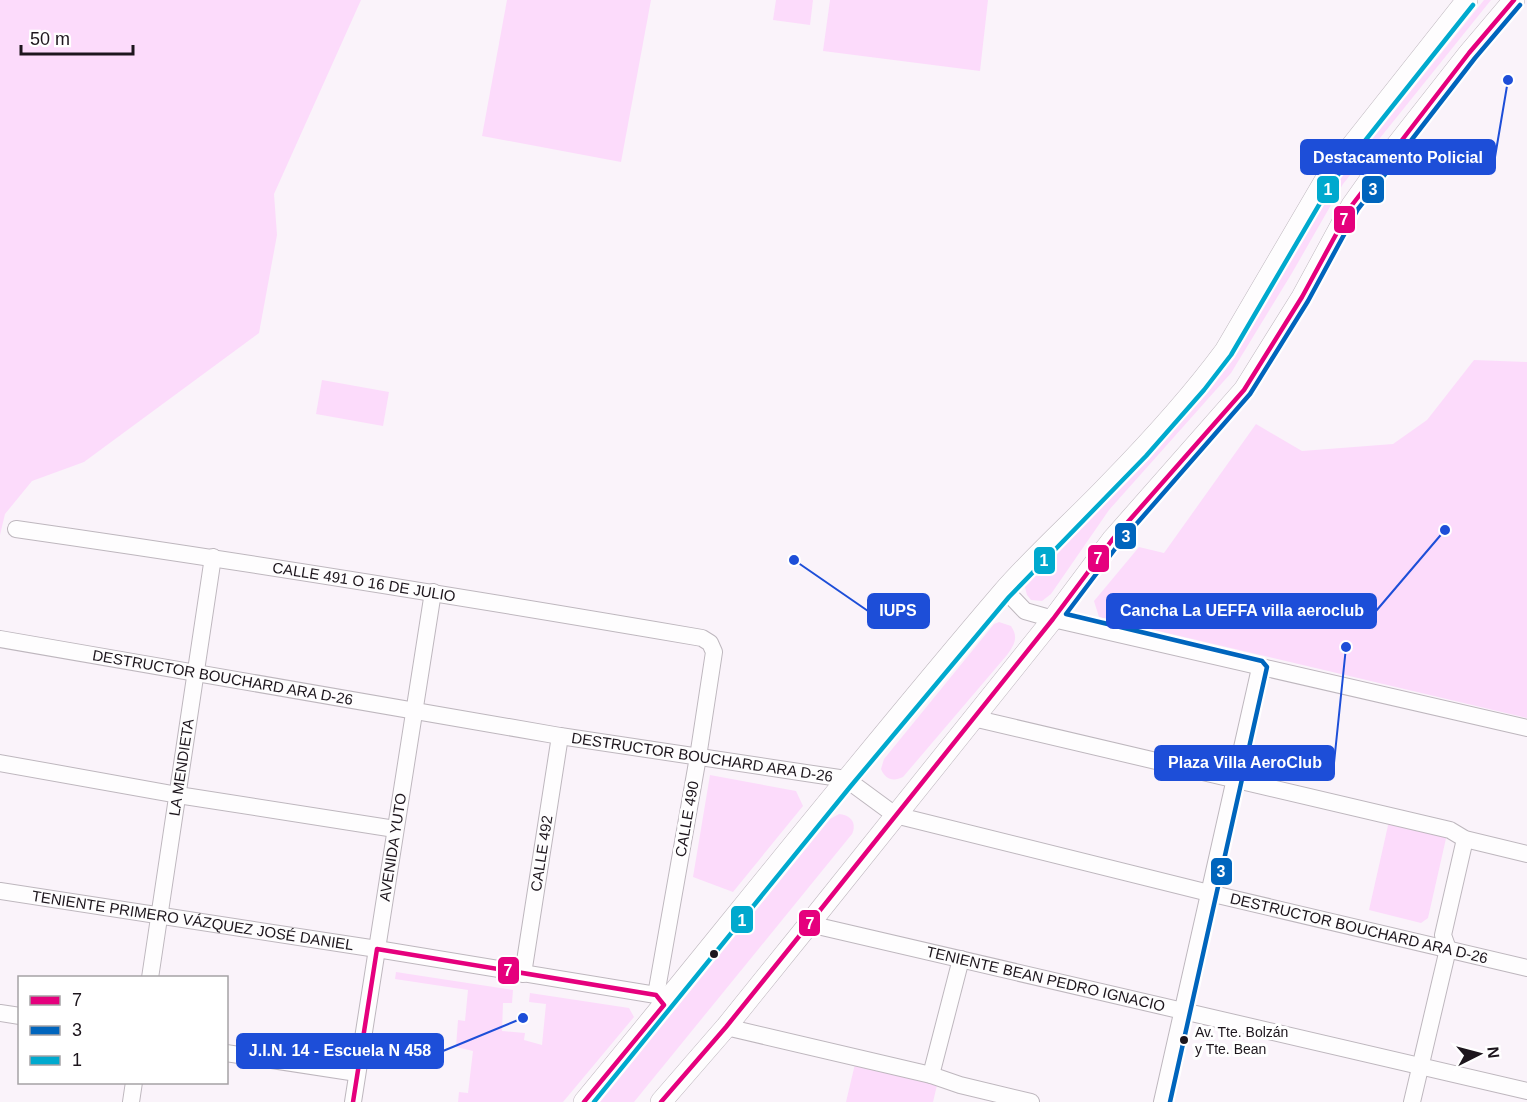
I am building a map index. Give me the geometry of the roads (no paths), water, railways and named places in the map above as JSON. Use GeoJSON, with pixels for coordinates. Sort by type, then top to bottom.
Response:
{"type":"FeatureCollection","features":[{"type":"Feature","properties":{"kind":"main road"},"geometry":{"type":"LineString","coordinates":[[584,1102],[660,1000],[1005,590],[1036,556],[1112,482],[1206,376],[1231,341],[1327,177],[1467,0]]}},
{"type":"Feature","properties":{"kind":"main road"},"geometry":{"type":"LineString","coordinates":[[661,1102],[726,1027],[809,924],[1053,619],[1112,540],[1244,390],[1302,297],[1352,205],[1461,63],[1514,0]]}},
{"type":"Feature","properties":{"kind":"street","name":"CALLE 491 O 16 DE JULIO"},"geometry":{"type":"LineString","coordinates":[[16,529],[434,592],[702,638],[710,643]]}},
{"type":"Feature","properties":{"kind":"street","name":"LA MENDIETA"},"geometry":{"type":"LineString","coordinates":[[150,976],[213,557]]}},
{"type":"Feature","properties":{"kind":"street"},"geometry":{"type":"LineString","coordinates":[[1005,590],[1025,611],[1053,619],[1527,728]]}},
{"type":"Feature","properties":{"kind":"street","name":"AVENIDA YUTO"},"geometry":{"type":"LineString","coordinates":[[353,1102],[434,592]]}},
{"type":"Feature","properties":{"kind":"street","name":"DESTRUCTOR BOUCHARD ARA D-26"},"geometry":{"type":"LineString","coordinates":[[0,639],[560,736],[846,779],[895,815],[1209,893],[1527,968]]}},
{"type":"Feature","properties":{"kind":"street","name":"CALLE 490"},"geometry":{"type":"LineString","coordinates":[[660,1000],[714,652],[710,643]]}},
{"type":"Feature","properties":{"kind":"street"},"geometry":{"type":"LineString","coordinates":[[1162,1102],[1260,668]]}},
{"type":"Feature","properties":{"kind":"street"},"geometry":{"type":"LineString","coordinates":[[974,718],[1450,830],[1466,839],[1527,854]]}},
{"type":"Feature","properties":{"kind":"street","name":"CALLE 492"},"geometry":{"type":"LineString","coordinates":[[523,974],[560,736]]}},
{"type":"Feature","properties":{"kind":"street"},"geometry":{"type":"LineString","coordinates":[[0,763],[178,795],[395,829]]}},
{"type":"Feature","properties":{"kind":"street"},"geometry":{"type":"LineString","coordinates":[[1412,1102],[1448,949],[1443,935],[1466,839]]}},
{"type":"Feature","properties":{"kind":"street","name":"TENIENTE PRIMERO VÁZQUEZ JOSÉ DANIEL"},"geometry":{"type":"LineString","coordinates":[[0,891],[376,949],[660,1000]]}},
{"type":"Feature","properties":{"kind":"street","name":"TENIENTE BEAN PEDRO IGNACIO"},"geometry":{"type":"LineString","coordinates":[[809,924],[1527,1091]]}},
{"type":"Feature","properties":{"kind":"street"},"geometry":{"type":"LineString","coordinates":[[931,1075],[961,959]]}},
{"type":"Feature","properties":{"kind":"street"},"geometry":{"type":"LineString","coordinates":[[0,1013],[18,1016]]}},
{"type":"Feature","properties":{"kind":"street"},"geometry":{"type":"LineString","coordinates":[[726,1027],[931,1075],[960,1085],[1031,1102]]}},
{"type":"Feature","properties":{"kind":"street"},"geometry":{"type":"LineString","coordinates":[[228,1053],[357,1073]]}},
{"type":"Feature","properties":{"kind":"street"},"geometry":{"type":"LineString","coordinates":[[131,1102],[134,1084]]}},
{"type":"Feature","properties":{"kind":"street"},"geometry":{"type":"LineString","coordinates":[[956,1102],[960,1085]]}},
{"type":"Feature","properties":{"kind":"place","name":"Destacamento Policial"},"geometry":{"type":"Point","coordinates":[1508,80]}},
{"type":"Feature","properties":{"kind":"place","name":"Cancha La UEFFA villa aeroclub"},"geometry":{"type":"Point","coordinates":[1445,530]}},
{"type":"Feature","properties":{"kind":"place","name":"IUPS"},"geometry":{"type":"Point","coordinates":[794,560]}},
{"type":"Feature","properties":{"kind":"place","name":"Plaza Villa AeroClub"},"geometry":{"type":"Point","coordinates":[1346,647]}},
{"type":"Feature","properties":{"kind":"place","name":"J.I.N. 14 - Escuela N 458"},"geometry":{"type":"Point","coordinates":[523,1018]}},
{"type":"Feature","properties":{"kind":"place","name":"Av. Tte. Bolzán y Tte. Bean"},"geometry":{"type":"Point","coordinates":[1184,1040]}}]}
